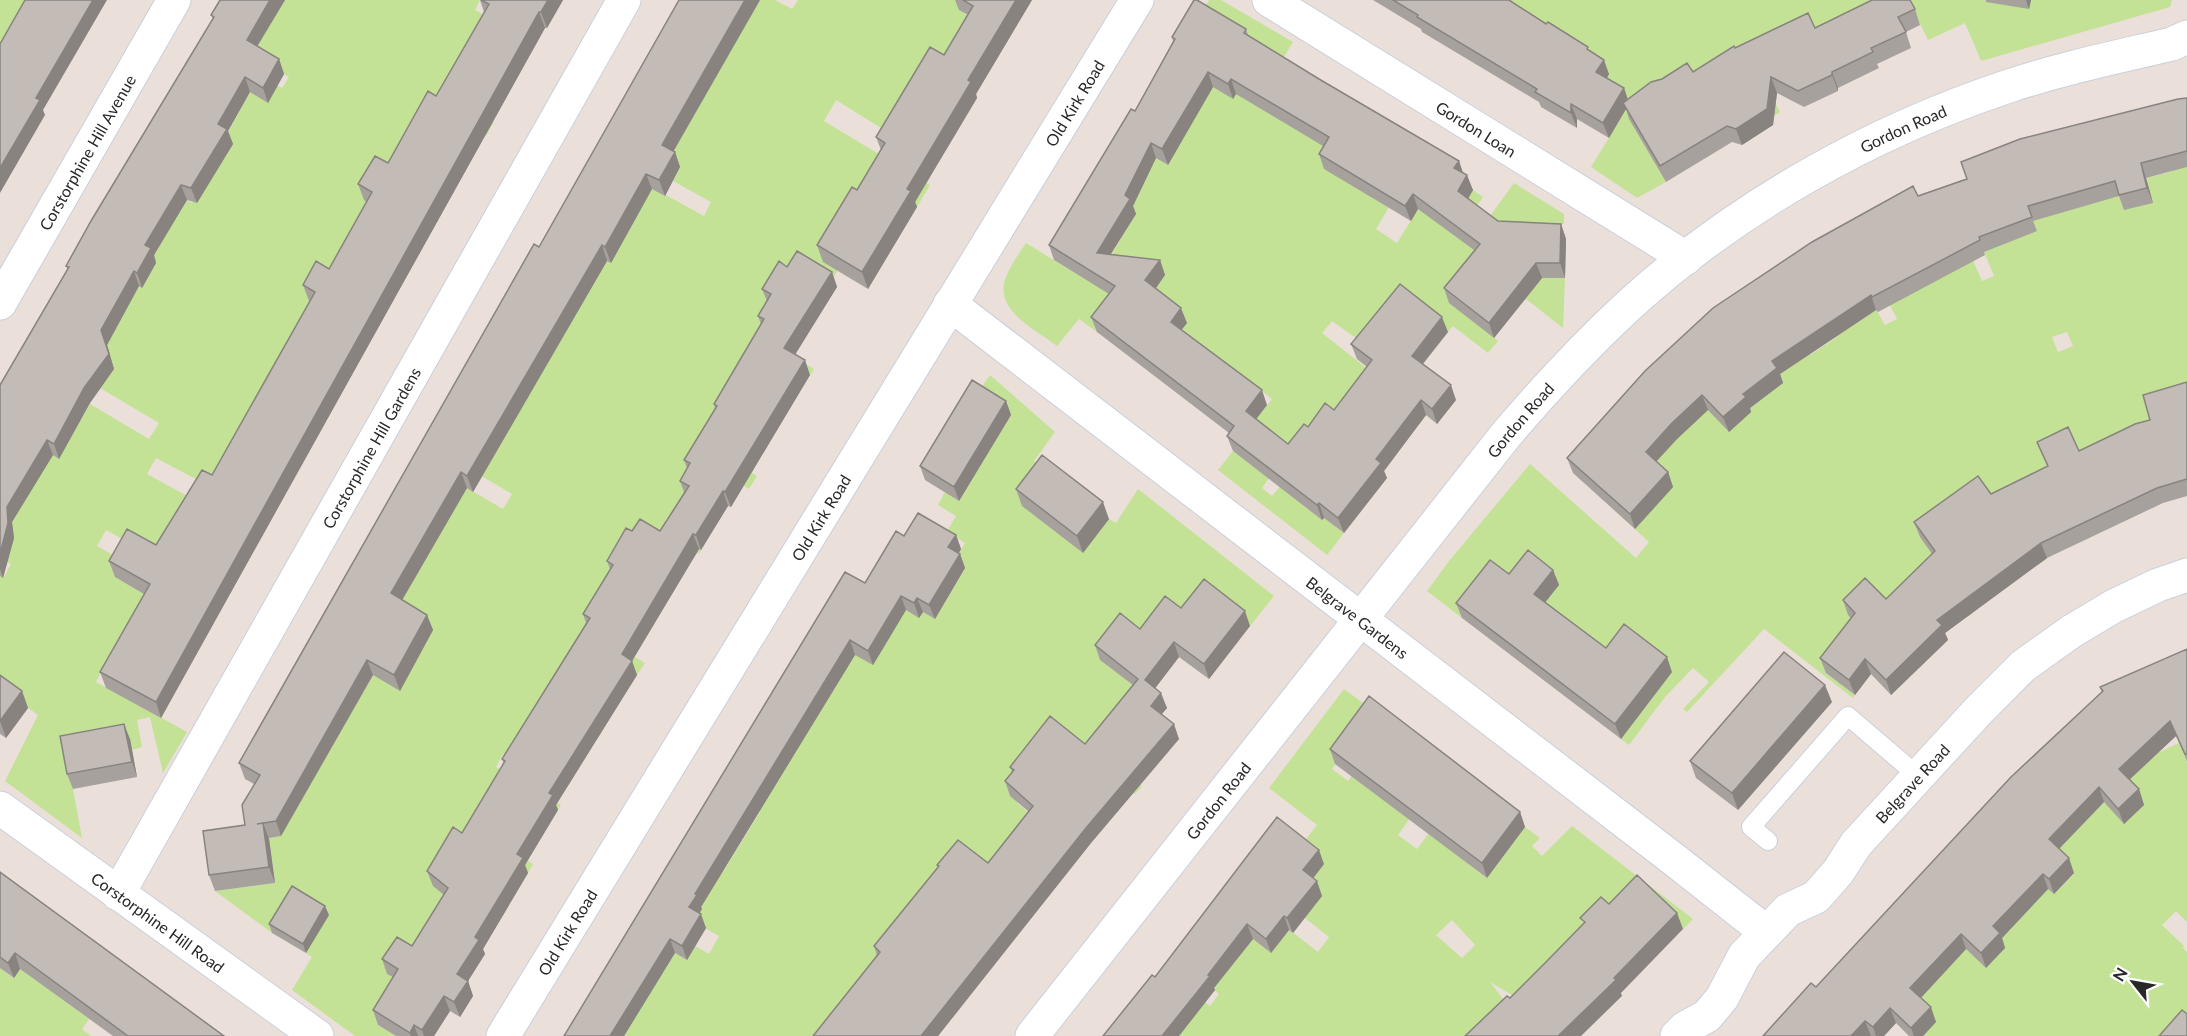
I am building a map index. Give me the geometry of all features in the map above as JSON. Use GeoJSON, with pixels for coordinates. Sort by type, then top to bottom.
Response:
{"type":"FeatureCollection","features":[{"type":"Feature","properties":{"kind":"street","name":"Corstorphine Hill Avenue"},"geometry":{"type":"LineString","coordinates":[[0,303],[174,0]]}},
{"type":"Feature","properties":{"kind":"street","name":"Corstorphine Hill Gardens"},"geometry":{"type":"LineString","coordinates":[[118,894],[624,0]]}},
{"type":"Feature","properties":{"kind":"street","name":"Old Kirk Road"},"geometry":{"type":"LineString","coordinates":[[503,1036],[1137,0]]}},
{"type":"Feature","properties":{"kind":"street","name":"Gordon Loan"},"geometry":{"type":"LineString","coordinates":[[1269,0],[1686,258]]}},
{"type":"Feature","properties":{"kind":"street","name":"Gordon Road"},"geometry":{"type":"LineString","coordinates":[[1032,1036],[1504,436],[1582,350],[1628,306],[1686,258],[1788,188],[1862,147],[1966,101],[2059,70],[2172,44],[2187,37]]}},
{"type":"Feature","properties":{"kind":"street","name":"Belgrave Gardens"},"geometry":{"type":"LineString","coordinates":[[950,304],[1767,933]]}},
{"type":"Feature","properties":{"kind":"street","name":"Belgrave Road"},"geometry":{"type":"LineString","coordinates":[[1677,1036],[1684,1028],[1707,1016],[1722,998],[1744,956],[1788,910],[1815,897],[1838,872],[1856,844],[1978,710],[2023,666],[2114,606],[2158,585],[2187,575]]}},
{"type":"Feature","properties":{"kind":"street","name":"Corstorphine Hill Road"},"geometry":{"type":"LineString","coordinates":[[0,808],[317,1036]]}},
{"type":"Feature","properties":{"kind":"lane"},"geometry":{"type":"LineString","coordinates":[[1768,841],[1751,827],[1848,716],[1918,776]]}},
{"type":"Feature","properties":{"kind":"green space"},"geometry":{"type":"Polygon","coordinates":[[[0,0],[39,0],[0,69],[0,0]]]}},
{"type":"Feature","properties":{"kind":"green space"},"geometry":{"type":"Polygon","coordinates":[[[284,0],[480,0],[475,10],[536,43],[450,99],[494,122],[486,136],[434,107],[321,308],[271,519],[156,458],[147,474],[209,508],[175,568],[106,530],[97,546],[124,561],[156,600],[103,668],[96,682],[187,732],[163,773],[150,717],[137,720],[142,747],[132,750],[129,739],[66,751],[82,838],[5,781],[38,715],[0,687],[0,576],[4,577],[11,564],[0,558],[0,472],[82,418],[90,404],[149,439],[159,423],[41,353],[101,380],[108,378],[114,369],[99,355],[137,252],[163,239],[187,200],[192,203],[233,123],[262,76],[282,88],[289,77],[269,65],[254,52],[284,0]]]}},
{"type":"Feature","properties":{"kind":"green space"},"geometry":{"type":"Polygon","coordinates":[[[759,0],[775,0],[792,9],[798,0],[964,0],[959,10],[986,27],[966,45],[995,62],[974,96],[897,138],[836,100],[824,121],[930,185],[917,207],[838,270],[788,353],[814,369],[810,375],[763,346],[731,454],[754,469],[752,473],[757,476],[749,489],[700,459],[674,533],[701,550],[699,554],[697,553],[691,561],[646,534],[620,562],[589,629],[645,663],[637,675],[594,649],[559,706],[602,732],[599,737],[573,721],[516,761],[503,754],[496,767],[561,805],[558,810],[492,840],[533,864],[528,873],[456,904],[378,1025],[396,1036],[355,1036],[292,990],[312,957],[306,953],[328,915],[295,895],[272,933],[215,891],[275,883],[269,838],[380,664],[341,608],[396,511],[439,536],[467,488],[503,509],[512,494],[432,447],[489,464],[598,275],[653,188],[704,216],[711,202],[673,181],[680,168],[668,161],[759,0]]]}},
{"type":"Feature","properties":{"kind":"green space"},"geometry":{"type":"Polygon","coordinates":[[[1209,0],[1221,0],[1293,42],[1279,65],[1422,151],[1376,229],[1397,243],[1418,209],[1473,190],[1483,197],[1472,213],[1485,223],[1514,183],[1564,214],[1564,224],[1544,224],[1565,278],[1563,328],[1526,299],[1521,304],[1450,303],[1498,341],[1488,353],[1453,326],[1448,332],[1408,301],[1370,348],[1332,321],[1322,333],[1426,415],[1419,425],[1369,386],[1339,425],[1387,478],[1377,491],[1310,439],[1294,459],[1251,426],[1272,399],[1257,387],[1097,332],[1079,319],[1057,346],[1029,327],[1012,311],[1006,301],[1005,280],[1026,243],[1088,281],[1102,270],[1136,214],[1125,207],[1156,158],[1167,164],[1177,52],[1214,87],[1233,98],[1248,74],[1200,14],[1209,0]]]}},
{"type":"Feature","properties":{"kind":"green space"},"geometry":{"type":"Polygon","coordinates":[[[1491,0],[2172,0],[2170,7],[1981,61],[1965,23],[1928,40],[1909,1],[1751,59],[1780,112],[1774,116],[1681,87],[1720,149],[1706,158],[1635,129],[1666,182],[1637,198],[1591,167],[1621,118],[1514,15],[1482,68],[1473,62],[1505,9],[1491,0]]]}},
{"type":"Feature","properties":{"kind":"green space"},"geometry":{"type":"Polygon","coordinates":[[[2187,139],[2187,425],[2165,466],[2043,457],[2051,475],[2012,501],[2047,559],[2038,565],[1983,491],[1920,537],[1974,612],[1968,617],[1934,579],[1862,629],[1826,673],[1855,695],[1853,698],[1764,629],[1687,712],[1683,709],[1709,682],[1693,668],[1665,697],[1629,745],[1621,739],[1654,696],[1614,665],[1520,582],[1495,575],[1462,618],[1427,591],[1449,561],[1530,464],[1636,558],[1649,542],[1614,510],[1660,475],[1626,413],[1710,408],[1738,398],[1764,358],[1796,334],[1810,355],[1837,337],[1823,316],[1870,299],[1885,325],[1897,319],[1883,292],[1918,201],[1941,188],[1982,281],[1994,276],[1974,228],[2118,186],[2152,203],[2146,178],[2171,172],[2187,139]],[[2067,332],[2052,337],[2058,352],[2073,346],[2067,332]]]}},
{"type":"Feature","properties":{"kind":"green space"},"geometry":{"type":"Polygon","coordinates":[[[990,375],[1055,432],[1034,461],[1048,472],[1083,553],[1109,519],[1116,523],[1138,489],[1274,596],[1250,626],[1209,594],[1143,694],[1098,750],[1142,786],[1135,794],[1056,731],[1017,803],[1039,821],[868,1036],[624,1036],[658,966],[665,970],[675,953],[687,960],[695,946],[709,954],[719,936],[694,922],[689,901],[723,872],[760,812],[752,807],[855,655],[902,607],[923,612],[935,619],[965,569],[954,561],[965,543],[947,531],[956,516],[938,505],[945,492],[959,501],[1011,415],[977,394],[990,375]]]}},
{"type":"Feature","properties":{"kind":"green space"},"geometry":{"type":"Polygon","coordinates":[[[1233,451],[1269,478],[1262,488],[1272,496],[1282,484],[1296,500],[1344,533],[1327,555],[1218,470],[1233,451]]]}},
{"type":"Feature","properties":{"kind":"green space"},"geometry":{"type":"Polygon","coordinates":[[[1344,689],[1374,711],[1332,769],[1348,781],[1357,769],[1410,818],[1398,835],[1417,849],[1467,782],[1477,851],[1468,864],[1487,878],[1525,827],[1540,838],[1532,846],[1542,856],[1572,826],[1693,919],[1683,929],[1643,891],[1534,1008],[1490,982],[1513,1012],[1487,1036],[1178,1036],[1172,977],[1210,1006],[1219,994],[1213,989],[1253,939],[1271,953],[1234,887],[1318,952],[1329,937],[1291,907],[1282,832],[1288,825],[1306,839],[1317,825],[1269,788],[1344,689]],[[1452,920],[1436,935],[1462,958],[1475,945],[1452,920]]]}},
{"type":"Feature","properties":{"kind":"green space"},"geometry":{"type":"Polygon","coordinates":[[[2179,743],[2187,761],[2187,922],[2176,911],[2162,925],[2184,946],[2187,952],[2187,1026],[2178,1036],[1923,1036],[1936,1022],[1915,1002],[1966,949],[1986,968],[2005,947],[1985,928],[2034,875],[2054,894],[2074,874],[2054,854],[2155,754],[2179,743]]]}},
{"type":"Feature","properties":{"kind":"green space"},"geometry":{"type":"Polygon","coordinates":[[[0,968],[13,978],[20,969],[89,1019],[82,1029],[91,1036],[0,1036],[0,968]]]}},
{"type":"Feature","properties":{"kind":"building"},"geometry":{"type":"Polygon","coordinates":[[[25,0],[93,0],[36,98],[40,100],[0,168],[0,44],[25,0]]]}},
{"type":"Feature","properties":{"kind":"building"},"geometry":{"type":"Polygon","coordinates":[[[220,0],[270,0],[247,40],[279,59],[263,88],[245,77],[218,124],[227,129],[191,188],[181,185],[145,245],[151,248],[137,273],[134,271],[101,330],[109,354],[84,388],[54,444],[47,440],[7,507],[8,523],[0,554],[0,385],[69,267],[66,266],[91,221],[214,17],[211,15],[220,0]]]}},
{"type":"Feature","properties":{"kind":"building"},"geometry":{"type":"Polygon","coordinates":[[[481,0],[548,0],[539,12],[156,702],[100,672],[150,584],[109,561],[127,529],[156,545],[202,470],[212,475],[315,292],[303,285],[316,261],[329,269],[372,192],[358,184],[375,156],[388,163],[428,91],[436,96],[489,4],[481,0]]]}},
{"type":"Feature","properties":{"kind":"building"},"geometry":{"type":"Polygon","coordinates":[[[679,0],[745,0],[662,145],[675,152],[659,180],[646,174],[605,247],[602,245],[467,476],[461,472],[391,593],[427,615],[394,675],[367,660],[276,821],[263,823],[269,867],[209,875],[203,831],[245,825],[242,805],[260,775],[239,763],[534,244],[539,247],[679,0]]]}},
{"type":"Feature","properties":{"kind":"building"},"geometry":{"type":"Polygon","coordinates":[[[963,0],[1016,0],[968,80],[971,82],[907,189],[911,191],[862,272],[817,245],[852,187],[857,190],[885,143],[876,137],[930,47],[944,55],[973,6],[963,0]]]}},
{"type":"Feature","properties":{"kind":"building"},"geometry":{"type":"Polygon","coordinates":[[[1194,0],[1246,29],[1244,33],[1319,79],[1459,161],[1454,168],[1467,175],[1458,191],[1498,221],[1561,224],[1560,263],[1536,263],[1489,323],[1444,288],[1480,244],[1413,194],[1405,206],[1319,154],[1329,137],[1231,79],[1228,84],[1208,72],[1162,149],[1151,143],[1125,195],[1130,199],[1097,253],[1160,260],[1145,280],[1181,308],[1171,322],[1262,390],[1246,411],[1288,444],[1304,424],[1308,427],[1325,403],[1334,410],[1372,360],[1351,344],[1400,284],[1442,317],[1412,356],[1451,385],[1432,409],[1421,400],[1376,459],[1381,463],[1338,518],[1319,503],[1317,505],[1227,436],[1234,426],[1091,317],[1115,286],[1049,245],[1131,109],[1135,111],[1175,39],[1172,37],[1194,0]]]}},
{"type":"Feature","properties":{"kind":"building"},"geometry":{"type":"Polygon","coordinates":[[[1393,0],[1509,0],[1588,47],[1587,49],[1604,60],[1596,72],[1624,88],[1603,123],[1571,104],[1571,113],[1535,92],[1537,89],[1417,17],[1418,15],[1393,0]]]}},
{"type":"Feature","properties":{"kind":"building"},"geometry":{"type":"Polygon","coordinates":[[[1872,0],[1910,0],[1915,9],[1898,17],[1906,32],[1871,48],[1873,52],[1798,91],[1771,77],[1767,109],[1736,129],[1727,126],[1660,166],[1623,103],[1651,82],[1662,79],[1687,63],[1693,72],[1734,46],[1735,48],[1808,13],[1815,28],[1872,0]]]}},
{"type":"Feature","properties":{"kind":"building"},"geometry":{"type":"Polygon","coordinates":[[[2187,98],[2187,151],[2141,163],[2147,188],[2119,195],[2115,181],[2028,206],[2032,217],[1979,237],[1980,240],[1872,297],[1871,295],[1772,361],[1777,368],[1743,394],[1746,397],[1723,417],[1702,395],[1646,452],[1668,472],[1630,514],[1567,458],[1645,371],[1713,308],[1812,242],[1913,186],[1918,196],[1967,179],[1961,162],[2020,139],[2187,98]]]}},
{"type":"Feature","properties":{"kind":"building"},"geometry":{"type":"Polygon","coordinates":[[[797,251],[832,272],[784,348],[805,360],[725,492],[723,491],[696,535],[693,534],[622,654],[632,661],[549,793],[553,795],[517,854],[523,858],[475,937],[479,940],[457,974],[468,981],[454,1002],[444,996],[422,1030],[414,1025],[410,1033],[373,1010],[398,969],[382,959],[397,937],[412,946],[448,888],[427,871],[453,827],[462,833],[505,761],[502,759],[590,618],[583,614],[613,565],[607,561],[626,528],[632,531],[640,519],[660,531],[689,486],[680,481],[690,463],[684,460],[717,406],[714,404],[764,319],[758,316],[771,294],[762,289],[779,261],[787,267],[797,251]]]}},
{"type":"Feature","properties":{"kind":"building"},"geometry":{"type":"Polygon","coordinates":[[[972,380],[1006,401],[954,487],[920,466],[972,380]]]}},
{"type":"Feature","properties":{"kind":"building"},"geometry":{"type":"Polygon","coordinates":[[[2187,382],[2187,479],[2157,488],[2041,543],[1937,620],[1942,625],[1886,680],[1865,659],[1849,680],[1820,658],[1855,613],[1843,600],[1865,578],[1886,599],[1935,551],[1914,522],[1978,476],[1991,494],[2048,466],[2037,442],[2068,427],[2079,451],[2135,424],[2150,420],[2143,395],[2187,382]]]}},
{"type":"Feature","properties":{"kind":"building"},"geometry":{"type":"Polygon","coordinates":[[[1042,455],[1103,502],[1077,536],[1016,489],[1042,455]]]}},
{"type":"Feature","properties":{"kind":"building"},"geometry":{"type":"Polygon","coordinates":[[[918,513],[956,535],[948,547],[960,554],[929,605],[917,598],[914,603],[901,596],[868,651],[850,640],[695,894],[697,895],[689,907],[701,914],[682,946],[670,939],[610,1036],[564,1036],[845,572],[865,583],[896,531],[904,536],[918,513]]]}},
{"type":"Feature","properties":{"kind":"building"},"geometry":{"type":"Polygon","coordinates":[[[1528,550],[1553,570],[1534,594],[1606,648],[1624,624],[1667,657],[1615,724],[1456,603],[1490,560],[1509,574],[1528,550]]]}},
{"type":"Feature","properties":{"kind":"building"},"geometry":{"type":"Polygon","coordinates":[[[1204,579],[1245,611],[1204,664],[1174,642],[1145,680],[1161,693],[1151,706],[1174,724],[1086,828],[921,1036],[813,1036],[880,952],[874,946],[958,840],[988,863],[1033,806],[1005,781],[1014,770],[1010,767],[1050,716],[1085,744],[1138,679],[1095,645],[1120,613],[1140,629],[1165,596],[1181,608],[1204,579]]]}},
{"type":"Feature","properties":{"kind":"building"},"geometry":{"type":"Polygon","coordinates":[[[2187,649],[2187,754],[2170,721],[2119,769],[2139,789],[2118,809],[2099,787],[2049,839],[2069,858],[2049,879],[2043,874],[1993,926],[2000,933],[1981,953],[1961,934],[1910,988],[1931,1007],[1911,1028],[1890,1008],[1873,1027],[1865,1021],[1851,1036],[1763,1036],[1811,983],[1816,987],[2011,777],[2103,691],[2100,687],[2187,649]]]}},
{"type":"Feature","properties":{"kind":"building"},"geometry":{"type":"Polygon","coordinates":[[[1784,652],[1825,685],[1732,793],[1690,761],[1784,652]]]}},
{"type":"Feature","properties":{"kind":"building"},"geometry":{"type":"Polygon","coordinates":[[[0,675],[22,691],[0,721],[0,675]]]}},
{"type":"Feature","properties":{"kind":"building"},"geometry":{"type":"Polygon","coordinates":[[[1369,696],[1520,812],[1482,863],[1330,749],[1369,696]]]}},
{"type":"Feature","properties":{"kind":"building"},"geometry":{"type":"Polygon","coordinates":[[[124,724],[132,762],[67,774],[60,736],[124,724]]]}},
{"type":"Feature","properties":{"kind":"building"},"geometry":{"type":"Polygon","coordinates":[[[1277,817],[1319,850],[1303,870],[1317,881],[1287,918],[1284,916],[1266,939],[1247,924],[1208,975],[1210,976],[1162,1036],[1103,1036],[1152,975],[1155,977],[1277,817]]]}},
{"type":"Feature","properties":{"kind":"building"},"geometry":{"type":"Polygon","coordinates":[[[0,872],[224,1036],[128,1036],[15,953],[8,963],[0,957],[0,872]]]}},
{"type":"Feature","properties":{"kind":"building"},"geometry":{"type":"Polygon","coordinates":[[[1637,875],[1677,913],[1614,978],[1616,980],[1558,1036],[1465,1036],[1507,996],[1510,998],[1546,962],[1585,922],[1580,918],[1601,897],[1609,904],[1637,875]]]}},
{"type":"Feature","properties":{"kind":"building"},"geometry":{"type":"Polygon","coordinates":[[[292,886],[325,906],[303,944],[269,924],[292,886]]]}},
{"type":"Feature","properties":{"kind":"building"},"geometry":{"type":"Polygon","coordinates":[[[2182,1010],[2187,1014],[2187,1036],[2159,1036],[2182,1010]]]}}]}
